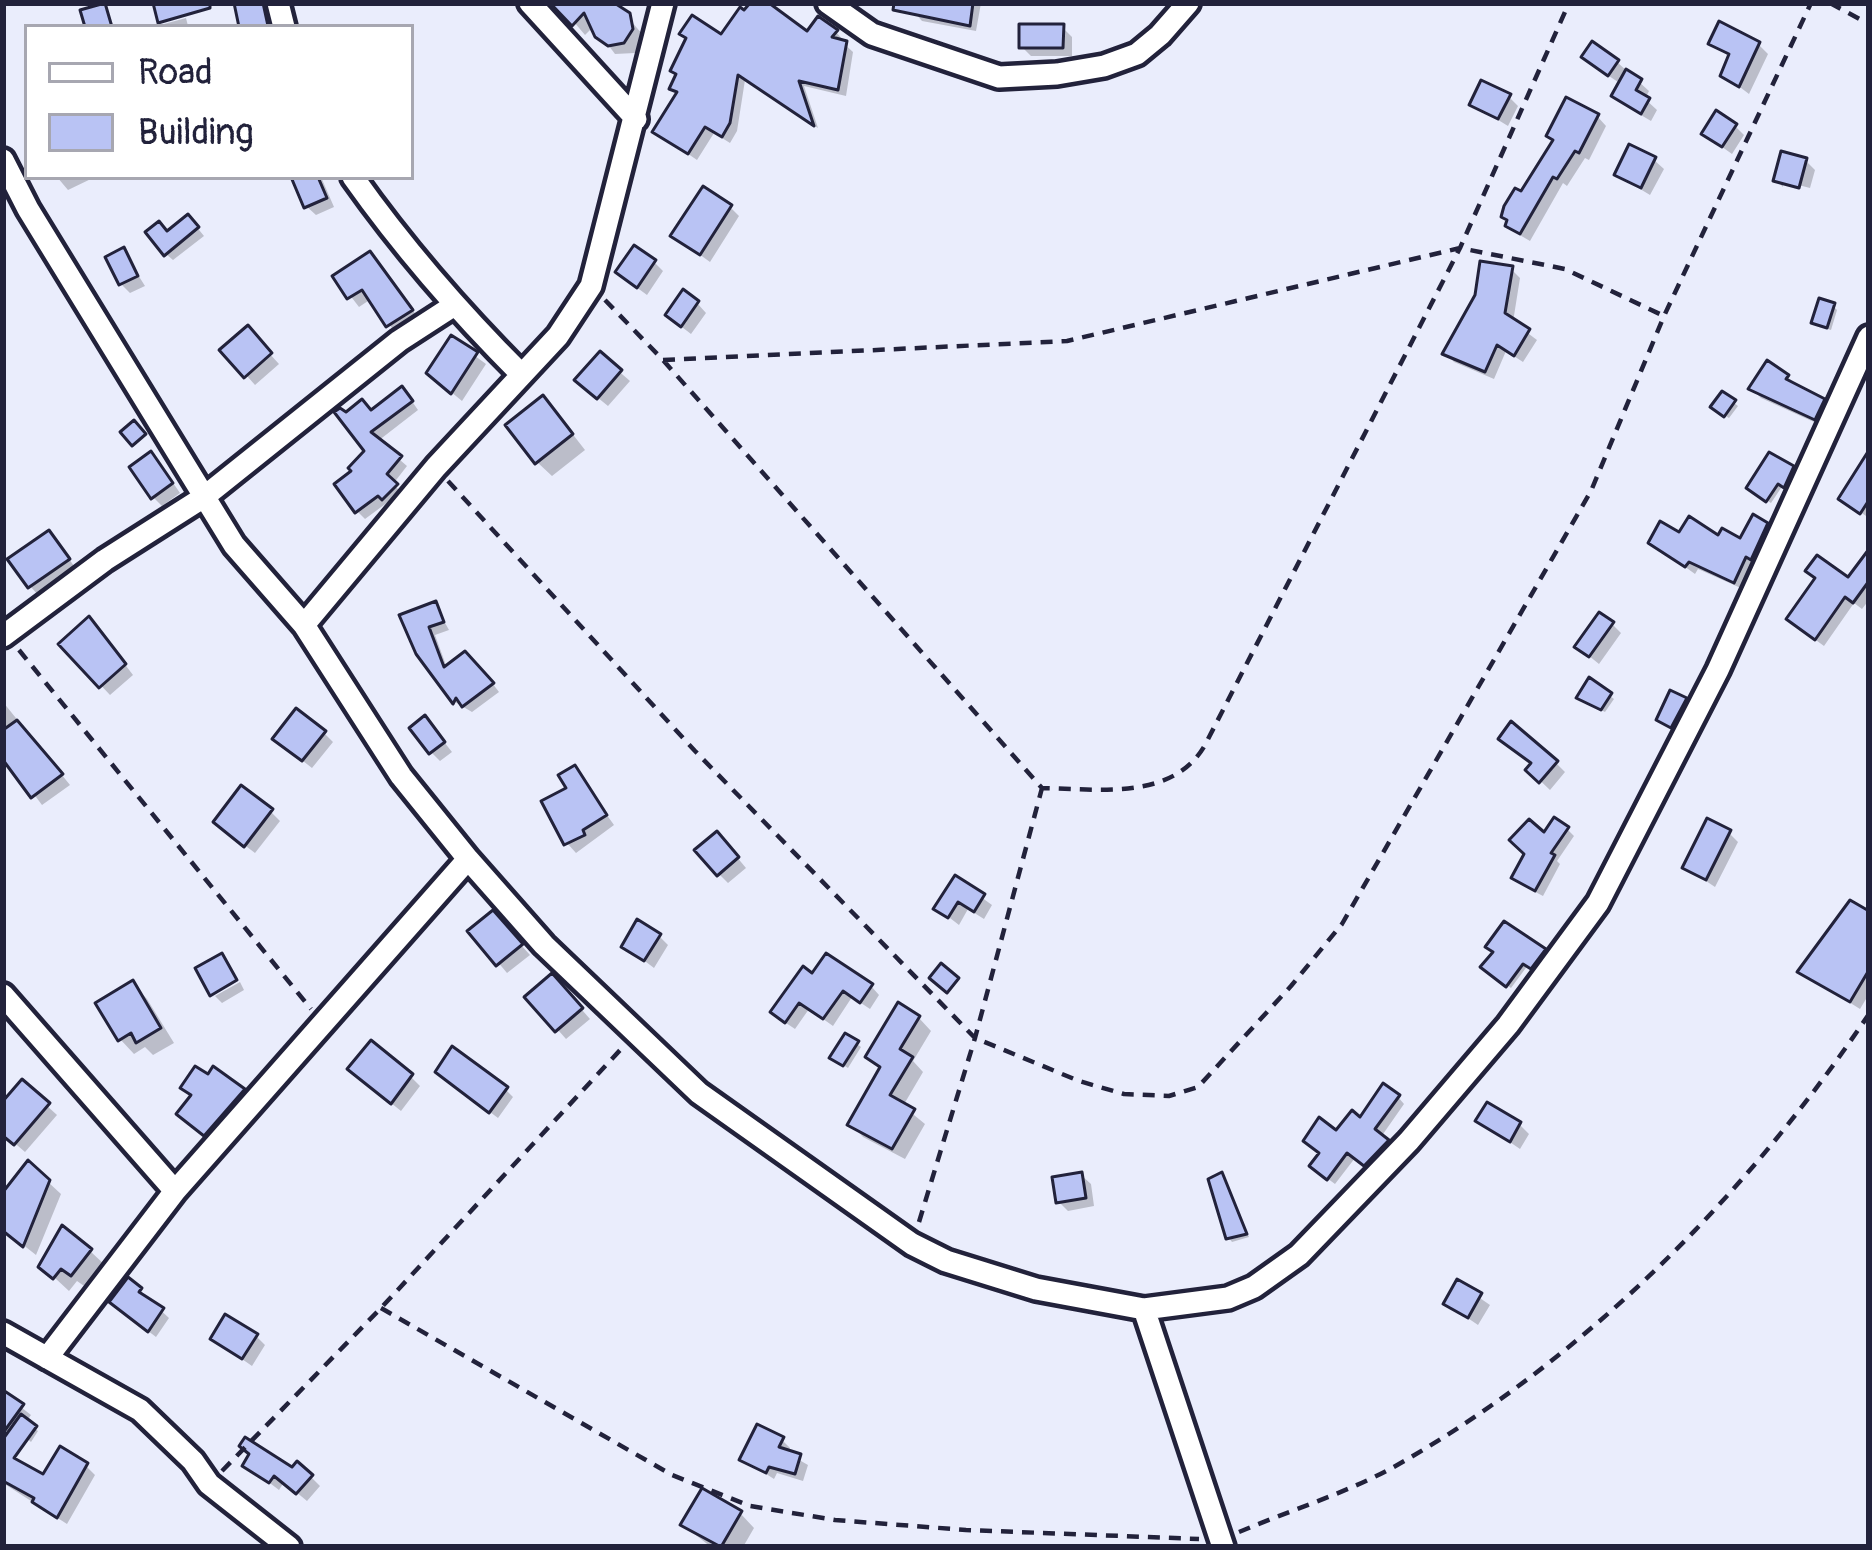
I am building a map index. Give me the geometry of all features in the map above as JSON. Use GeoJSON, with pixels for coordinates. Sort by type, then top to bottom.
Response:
{"type":"FeatureCollection","features":[{"type":"Feature","properties":{"kind":"street"},"geometry":{"type":"LineString","coordinates":[[530,3],[636,119]]}},
{"type":"Feature","properties":{"kind":"street"},"geometry":{"type":"LineString","coordinates":[[304,625],[436,467],[558,336],[592,286],[664,3]]}},
{"type":"Feature","properties":{"kind":"street"},"geometry":{"type":"LineString","coordinates":[[828,3],[872,34],[999,77],[1057,74],[1104,66],[1137,54],[1188,3]]}},
{"type":"Feature","properties":{"kind":"street"},"geometry":{"type":"LineString","coordinates":[[3,160],[28,209],[234,545],[304,625],[401,776],[544,945],[699,1093],[912,1244],[946,1261],[1036,1289],[1144,1309],[1228,1298],[1254,1287],[1298,1255],[1409,1141],[1508,1025],[1598,903],[1718,670],[1869,337]]}},
{"type":"Feature","properties":{"kind":"street"},"geometry":{"type":"LineString","coordinates":[[354,180],[453,306],[521,374]]}},
{"type":"Feature","properties":{"kind":"street"},"geometry":{"type":"LineString","coordinates":[[4,635],[105,560],[204,497],[399,341],[453,306]]}},
{"type":"Feature","properties":{"kind":"street"},"geometry":{"type":"LineString","coordinates":[[47,1358],[175,1191],[468,859]]}},
{"type":"Feature","properties":{"kind":"street"},"geometry":{"type":"LineString","coordinates":[[3,995],[175,1191]]}},
{"type":"Feature","properties":{"kind":"street"},"geometry":{"type":"LineString","coordinates":[[1144,1309],[1223,1547]]}},
{"type":"Feature","properties":{"kind":"street"},"geometry":{"type":"LineString","coordinates":[[3,1333],[140,1410],[209,1484],[289,1547]]}},
{"type":"Feature","properties":{"kind":"path"},"geometry":{"type":"LineString","coordinates":[[592,286],[1042,788],[1145,787],[1183,774],[1195,763],[1460,248],[1569,3]]}},
{"type":"Feature","properties":{"kind":"path"},"geometry":{"type":"LineString","coordinates":[[436,467],[695,751],[975,1038],[1078,1081],[1124,1094],[1169,1096],[1198,1087],[1342,924],[1591,491],[1664,316],[1811,3]]}},
{"type":"Feature","properties":{"kind":"path"},"geometry":{"type":"LineString","coordinates":[[1830,3],[1869,24]]}},
{"type":"Feature","properties":{"kind":"path"},"geometry":{"type":"LineString","coordinates":[[663,360],[1067,341],[1460,248],[1565,269],[1664,316]]}},
{"type":"Feature","properties":{"kind":"path"},"geometry":{"type":"LineString","coordinates":[[4,635],[322,1022]]}},
{"type":"Feature","properties":{"kind":"path"},"geometry":{"type":"LineString","coordinates":[[912,1244],[975,1038],[1042,788]]}},
{"type":"Feature","properties":{"kind":"path"},"geometry":{"type":"LineString","coordinates":[[209,1484],[381,1308],[634,1034]]}},
{"type":"Feature","properties":{"kind":"building"},"geometry":{"type":"Polygon","coordinates":[[[105,3],[111,24],[84,24],[80,10],[105,3]]]}},
{"type":"Feature","properties":{"kind":"building"},"geometry":{"type":"Polygon","coordinates":[[[153,3],[210,3],[210,8],[158,23],[153,3]]]}},
{"type":"Feature","properties":{"kind":"building"},"geometry":{"type":"Polygon","coordinates":[[[234,3],[263,3],[268,24],[238,24],[234,3]]]}},
{"type":"Feature","properties":{"kind":"building"},"geometry":{"type":"Polygon","coordinates":[[[750,3],[769,3],[807,31],[818,16],[838,30],[832,37],[847,41],[838,90],[799,81],[814,126],[738,75],[730,123],[722,137],[705,127],[688,154],[652,132],[677,92],[669,89],[676,74],[670,71],[686,38],[679,34],[692,15],[721,34],[740,7],[744,10],[750,3]]]}},
{"type":"Feature","properties":{"kind":"building"},"geometry":{"type":"Polygon","coordinates":[[[894,3],[973,3],[970,26],[893,10],[894,3]]]}},
{"type":"Feature","properties":{"kind":"building"},"geometry":{"type":"Polygon","coordinates":[[[551,4],[616,4],[630,13],[633,29],[624,43],[608,46],[595,37],[584,13],[572,26],[551,4]]]}},
{"type":"Feature","properties":{"kind":"building"},"geometry":{"type":"Polygon","coordinates":[[[1719,21],[1760,42],[1739,87],[1720,76],[1729,54],[1708,44],[1719,21]]]}},
{"type":"Feature","properties":{"kind":"building"},"geometry":{"type":"Polygon","coordinates":[[[1019,24],[1064,24],[1063,48],[1019,48],[1019,24]]]}},
{"type":"Feature","properties":{"kind":"building"},"geometry":{"type":"Polygon","coordinates":[[[1592,41],[1619,60],[1608,76],[1581,57],[1592,41]]]}},
{"type":"Feature","properties":{"kind":"building"},"geometry":{"type":"Polygon","coordinates":[[[1626,69],[1642,79],[1636,90],[1650,98],[1641,114],[1611,96],[1626,69]]]}},
{"type":"Feature","properties":{"kind":"building"},"geometry":{"type":"Polygon","coordinates":[[[1481,80],[1511,94],[1498,119],[1469,105],[1481,80]]]}},
{"type":"Feature","properties":{"kind":"building"},"geometry":{"type":"Polygon","coordinates":[[[1566,97],[1599,114],[1579,153],[1575,151],[1557,179],[1553,177],[1520,234],[1505,226],[1504,206],[1515,188],[1521,191],[1553,140],[1546,136],[1566,97]]]}},
{"type":"Feature","properties":{"kind":"building"},"geometry":{"type":"Polygon","coordinates":[[[1716,110],[1737,124],[1722,147],[1701,134],[1716,110]]]}},
{"type":"Feature","properties":{"kind":"building"},"geometry":{"type":"Polygon","coordinates":[[[1629,144],[1656,157],[1641,188],[1614,175],[1629,144]]]}},
{"type":"Feature","properties":{"kind":"building"},"geometry":{"type":"Polygon","coordinates":[[[1781,151],[1807,158],[1799,188],[1773,181],[1781,151]]]}},
{"type":"Feature","properties":{"kind":"building"},"geometry":{"type":"Polygon","coordinates":[[[292,180],[319,180],[327,198],[304,208],[292,180]]]}},
{"type":"Feature","properties":{"kind":"building"},"geometry":{"type":"Polygon","coordinates":[[[703,186],[732,205],[700,255],[670,236],[703,186]]]}},
{"type":"Feature","properties":{"kind":"building"},"geometry":{"type":"Polygon","coordinates":[[[188,214],[199,227],[164,256],[145,232],[159,221],[167,231],[188,214]]]}},
{"type":"Feature","properties":{"kind":"building"},"geometry":{"type":"Polygon","coordinates":[[[634,245],[656,260],[637,288],[615,272],[634,245]]]}},
{"type":"Feature","properties":{"kind":"building"},"geometry":{"type":"Polygon","coordinates":[[[124,247],[138,276],[119,285],[105,257],[124,247]]]}},
{"type":"Feature","properties":{"kind":"building"},"geometry":{"type":"Polygon","coordinates":[[[370,251],[413,310],[386,327],[362,290],[347,299],[332,276],[370,251]]]}},
{"type":"Feature","properties":{"kind":"building"},"geometry":{"type":"Polygon","coordinates":[[[1480,261],[1513,266],[1505,313],[1530,329],[1514,356],[1497,345],[1485,372],[1442,354],[1475,295],[1480,261]]]}},
{"type":"Feature","properties":{"kind":"building"},"geometry":{"type":"Polygon","coordinates":[[[683,289],[699,301],[681,327],[665,315],[683,289]]]}},
{"type":"Feature","properties":{"kind":"building"},"geometry":{"type":"Polygon","coordinates":[[[1819,298],[1835,303],[1827,328],[1811,323],[1819,298]]]}},
{"type":"Feature","properties":{"kind":"building"},"geometry":{"type":"Polygon","coordinates":[[[248,325],[272,353],[244,378],[219,350],[248,325]]]}},
{"type":"Feature","properties":{"kind":"building"},"geometry":{"type":"Polygon","coordinates":[[[451,335],[478,352],[451,394],[426,373],[451,335]]]}},
{"type":"Feature","properties":{"kind":"building"},"geometry":{"type":"Polygon","coordinates":[[[600,351],[622,370],[597,399],[574,380],[600,351]]]}},
{"type":"Feature","properties":{"kind":"building"},"geometry":{"type":"Polygon","coordinates":[[[1767,360],[1789,375],[1786,379],[1825,399],[1815,420],[1748,389],[1767,360]]]}},
{"type":"Feature","properties":{"kind":"building"},"geometry":{"type":"Polygon","coordinates":[[[402,386],[413,401],[371,432],[402,456],[387,474],[398,484],[382,500],[378,496],[355,513],[334,484],[351,471],[348,468],[364,451],[334,412],[340,408],[346,412],[362,399],[371,410],[402,386]]]}},
{"type":"Feature","properties":{"kind":"building"},"geometry":{"type":"Polygon","coordinates":[[[1722,391],[1736,400],[1724,417],[1710,407],[1722,391]]]}},
{"type":"Feature","properties":{"kind":"building"},"geometry":{"type":"Polygon","coordinates":[[[543,395],[573,434],[535,464],[505,425],[543,395]]]}},
{"type":"Feature","properties":{"kind":"building"},"geometry":{"type":"Polygon","coordinates":[[[134,420],[146,434],[132,446],[120,432],[134,420]]]}},
{"type":"Feature","properties":{"kind":"building"},"geometry":{"type":"Polygon","coordinates":[[[1869,450],[1869,500],[1860,514],[1838,499],[1869,450]]]}},
{"type":"Feature","properties":{"kind":"building"},"geometry":{"type":"Polygon","coordinates":[[[151,451],[173,483],[151,499],[129,467],[151,451]]]}},
{"type":"Feature","properties":{"kind":"building"},"geometry":{"type":"Polygon","coordinates":[[[1769,452],[1794,466],[1784,488],[1778,484],[1766,502],[1746,488],[1769,452]]]}},
{"type":"Feature","properties":{"kind":"building"},"geometry":{"type":"Polygon","coordinates":[[[1753,514],[1768,523],[1734,583],[1689,562],[1685,567],[1648,543],[1660,521],[1679,532],[1689,516],[1718,535],[1722,528],[1740,538],[1753,514]]]}},
{"type":"Feature","properties":{"kind":"building"},"geometry":{"type":"Polygon","coordinates":[[[49,530],[70,559],[28,588],[7,559],[49,530]]]}},
{"type":"Feature","properties":{"kind":"building"},"geometry":{"type":"Polygon","coordinates":[[[1869,549],[1869,581],[1853,603],[1845,597],[1815,640],[1786,619],[1815,578],[1805,571],[1817,555],[1848,577],[1869,549]]]}},
{"type":"Feature","properties":{"kind":"building"},"geometry":{"type":"Polygon","coordinates":[[[436,601],[444,622],[429,627],[444,667],[465,651],[494,683],[462,707],[456,698],[453,704],[416,654],[399,615],[436,601]]]}},
{"type":"Feature","properties":{"kind":"building"},"geometry":{"type":"Polygon","coordinates":[[[1599,612],[1614,622],[1589,657],[1574,647],[1599,612]]]}},
{"type":"Feature","properties":{"kind":"building"},"geometry":{"type":"Polygon","coordinates":[[[89,616],[126,664],[99,688],[58,644],[89,616]]]}},
{"type":"Feature","properties":{"kind":"building"},"geometry":{"type":"Polygon","coordinates":[[[1589,677],[1612,693],[1601,710],[1576,698],[1589,677]]]}},
{"type":"Feature","properties":{"kind":"building"},"geometry":{"type":"Polygon","coordinates":[[[1670,690],[1687,698],[1671,728],[1656,720],[1670,690]]]}},
{"type":"Feature","properties":{"kind":"building"},"geometry":{"type":"Polygon","coordinates":[[[296,708],[326,731],[302,761],[272,739],[296,708]]]}},
{"type":"Feature","properties":{"kind":"building"},"geometry":{"type":"Polygon","coordinates":[[[425,715],[445,742],[429,754],[409,728],[425,715]]]}},
{"type":"Feature","properties":{"kind":"building"},"geometry":{"type":"Polygon","coordinates":[[[17,720],[63,774],[31,798],[3,760],[3,730],[17,720]]]}},
{"type":"Feature","properties":{"kind":"building"},"geometry":{"type":"Polygon","coordinates":[[[1511,721],[1558,761],[1539,783],[1525,770],[1531,763],[1498,739],[1511,721]]]}},
{"type":"Feature","properties":{"kind":"building"},"geometry":{"type":"Polygon","coordinates":[[[575,765],[607,815],[583,830],[585,835],[564,845],[541,801],[566,788],[558,775],[575,765]]]}},
{"type":"Feature","properties":{"kind":"building"},"geometry":{"type":"Polygon","coordinates":[[[241,785],[273,809],[244,847],[213,822],[241,785]]]}},
{"type":"Feature","properties":{"kind":"building"},"geometry":{"type":"Polygon","coordinates":[[[1554,817],[1569,827],[1551,853],[1555,855],[1535,891],[1511,878],[1524,854],[1509,840],[1529,819],[1544,832],[1554,817]]]}},
{"type":"Feature","properties":{"kind":"building"},"geometry":{"type":"Polygon","coordinates":[[[1707,818],[1731,830],[1706,880],[1682,868],[1707,818]]]}},
{"type":"Feature","properties":{"kind":"building"},"geometry":{"type":"Polygon","coordinates":[[[717,831],[739,857],[717,876],[694,850],[717,831]]]}},
{"type":"Feature","properties":{"kind":"building"},"geometry":{"type":"Polygon","coordinates":[[[955,875],[985,894],[974,912],[958,902],[948,918],[933,909],[955,875]]]}},
{"type":"Feature","properties":{"kind":"building"},"geometry":{"type":"Polygon","coordinates":[[[1850,900],[1869,911],[1869,970],[1850,1002],[1797,972],[1850,900]]]}},
{"type":"Feature","properties":{"kind":"building"},"geometry":{"type":"Polygon","coordinates":[[[493,910],[523,944],[496,966],[467,931],[493,910]]]}},
{"type":"Feature","properties":{"kind":"building"},"geometry":{"type":"Polygon","coordinates":[[[637,919],[661,934],[644,961],[621,947],[637,919]]]}},
{"type":"Feature","properties":{"kind":"building"},"geometry":{"type":"Polygon","coordinates":[[[1504,921],[1546,949],[1531,969],[1523,964],[1506,987],[1480,967],[1493,952],[1485,947],[1504,921]]]}},
{"type":"Feature","properties":{"kind":"building"},"geometry":{"type":"Polygon","coordinates":[[[222,953],[237,980],[210,996],[195,968],[222,953]]]}},
{"type":"Feature","properties":{"kind":"building"},"geometry":{"type":"Polygon","coordinates":[[[826,953],[873,984],[860,1003],[843,991],[823,1019],[799,1003],[785,1023],[770,1012],[803,966],[812,973],[826,953]]]}},
{"type":"Feature","properties":{"kind":"building"},"geometry":{"type":"Polygon","coordinates":[[[941,963],[959,978],[947,993],[929,978],[941,963]]]}},
{"type":"Feature","properties":{"kind":"building"},"geometry":{"type":"Polygon","coordinates":[[[552,973],[583,1008],[555,1032],[524,997],[552,973]]]}},
{"type":"Feature","properties":{"kind":"building"},"geometry":{"type":"Polygon","coordinates":[[[133,980],[161,1028],[136,1043],[131,1033],[118,1041],[95,1003],[133,980]]]}},
{"type":"Feature","properties":{"kind":"building"},"geometry":{"type":"Polygon","coordinates":[[[898,1002],[920,1016],[900,1049],[913,1057],[890,1095],[915,1109],[892,1149],[847,1125],[880,1067],[865,1057],[898,1002]]]}},
{"type":"Feature","properties":{"kind":"building"},"geometry":{"type":"Polygon","coordinates":[[[845,1033],[859,1041],[843,1066],[829,1058],[845,1033]]]}},
{"type":"Feature","properties":{"kind":"building"},"geometry":{"type":"Polygon","coordinates":[[[371,1040],[413,1074],[391,1104],[347,1069],[371,1040]]]}},
{"type":"Feature","properties":{"kind":"building"},"geometry":{"type":"Polygon","coordinates":[[[452,1046],[508,1087],[489,1113],[435,1072],[452,1046]]]}},
{"type":"Feature","properties":{"kind":"building"},"geometry":{"type":"Polygon","coordinates":[[[195,1066],[208,1074],[213,1066],[245,1089],[204,1136],[176,1114],[191,1095],[180,1088],[195,1066]]]}},
{"type":"Feature","properties":{"kind":"building"},"geometry":{"type":"Polygon","coordinates":[[[22,1079],[50,1103],[14,1145],[3,1136],[3,1101],[22,1079]]]}},
{"type":"Feature","properties":{"kind":"building"},"geometry":{"type":"Polygon","coordinates":[[[1383,1083],[1400,1095],[1375,1129],[1389,1140],[1364,1166],[1347,1153],[1327,1180],[1309,1166],[1319,1153],[1303,1141],[1319,1117],[1336,1130],[1352,1110],[1360,1117],[1383,1083]]]}},
{"type":"Feature","properties":{"kind":"building"},"geometry":{"type":"Polygon","coordinates":[[[1487,1102],[1521,1122],[1510,1142],[1475,1121],[1487,1102]]]}},
{"type":"Feature","properties":{"kind":"building"},"geometry":{"type":"Polygon","coordinates":[[[28,1160],[50,1180],[23,1247],[3,1231],[3,1192],[28,1160]]]}},
{"type":"Feature","properties":{"kind":"building"},"geometry":{"type":"Polygon","coordinates":[[[1082,1172],[1086,1198],[1056,1203],[1052,1177],[1082,1172]]]}},
{"type":"Feature","properties":{"kind":"building"},"geometry":{"type":"Polygon","coordinates":[[[1222,1172],[1247,1234],[1226,1239],[1208,1179],[1222,1172]]]}},
{"type":"Feature","properties":{"kind":"building"},"geometry":{"type":"Polygon","coordinates":[[[62,1225],[92,1249],[71,1276],[61,1269],[53,1279],[38,1267],[62,1225]]]}},
{"type":"Feature","properties":{"kind":"building"},"geometry":{"type":"Polygon","coordinates":[[[128,1277],[142,1288],[139,1292],[164,1308],[148,1332],[109,1302],[128,1277]]]}},
{"type":"Feature","properties":{"kind":"building"},"geometry":{"type":"Polygon","coordinates":[[[1457,1279],[1482,1293],[1468,1318],[1443,1304],[1457,1279]]]}},
{"type":"Feature","properties":{"kind":"building"},"geometry":{"type":"Polygon","coordinates":[[[225,1314],[258,1334],[242,1359],[210,1339],[225,1314]]]}},
{"type":"Feature","properties":{"kind":"building"},"geometry":{"type":"Polygon","coordinates":[[[3,1390],[24,1404],[3,1433],[3,1390]]]}},
{"type":"Feature","properties":{"kind":"building"},"geometry":{"type":"Polygon","coordinates":[[[21,1414],[37,1426],[14,1458],[43,1474],[60,1446],[88,1463],[57,1518],[3,1481],[3,1439],[21,1414]]]}},
{"type":"Feature","properties":{"kind":"building"},"geometry":{"type":"Polygon","coordinates":[[[757,1424],[784,1437],[779,1447],[801,1454],[795,1474],[769,1467],[766,1473],[739,1460],[757,1424]]]}},
{"type":"Feature","properties":{"kind":"building"},"geometry":{"type":"Polygon","coordinates":[[[245,1437],[292,1467],[297,1461],[313,1475],[296,1494],[274,1476],[269,1483],[242,1466],[249,1454],[239,1446],[245,1437]]]}},
{"type":"Feature","properties":{"kind":"building"},"geometry":{"type":"Polygon","coordinates":[[[702,1488],[742,1511],[721,1547],[680,1525],[702,1488]]]}}]}
